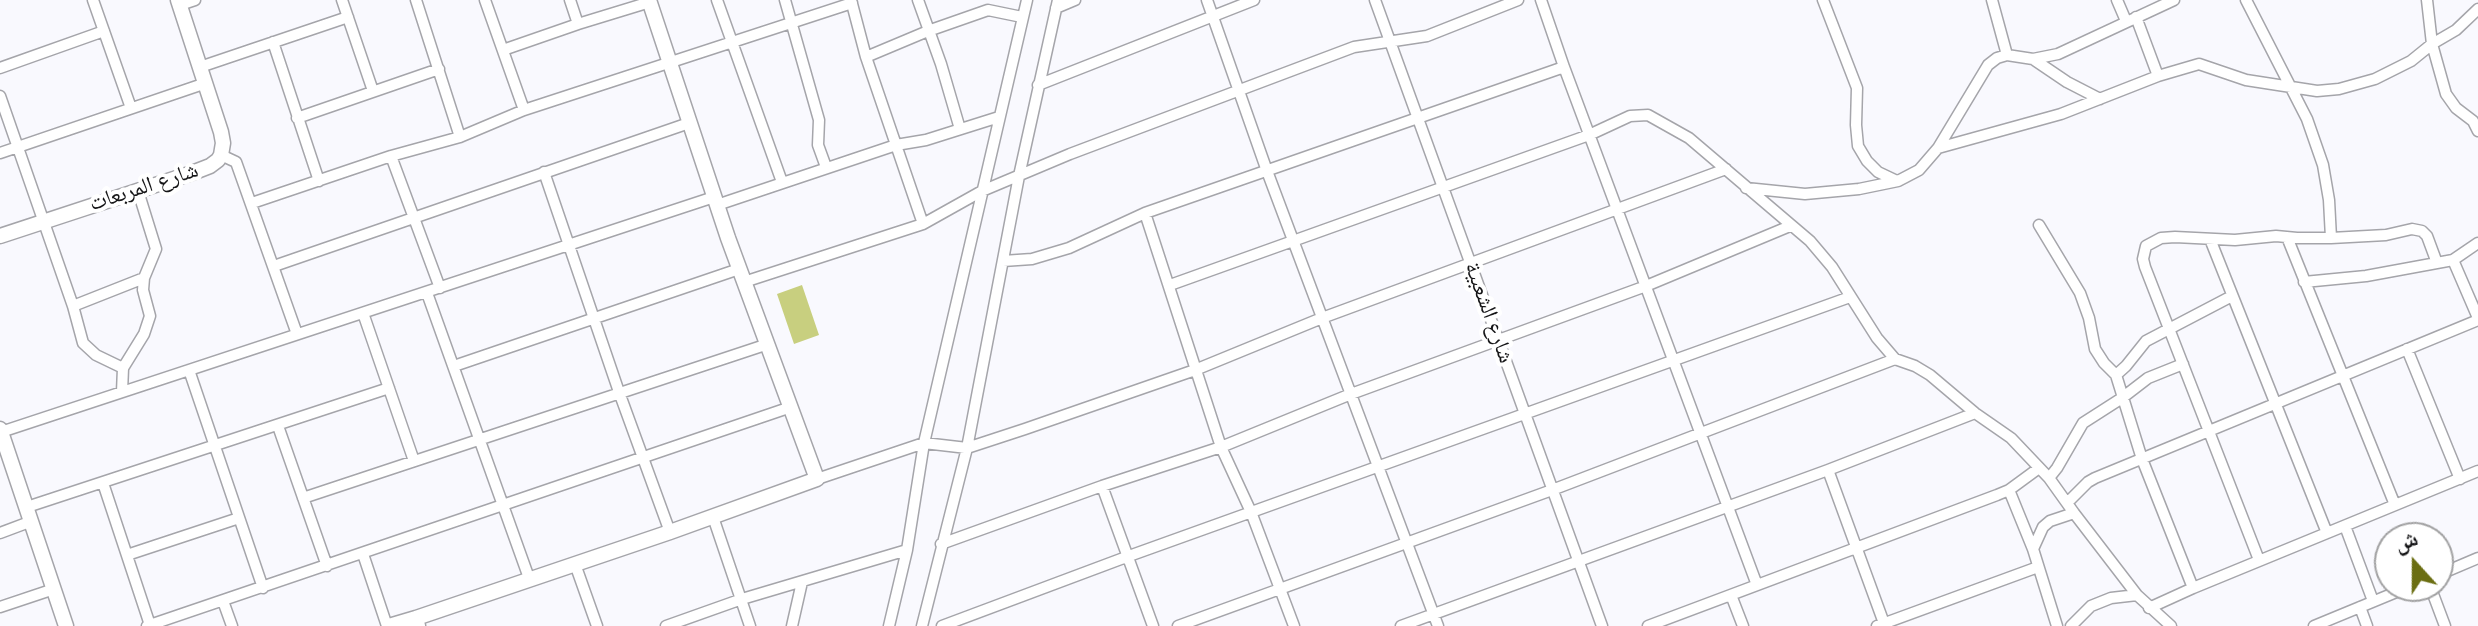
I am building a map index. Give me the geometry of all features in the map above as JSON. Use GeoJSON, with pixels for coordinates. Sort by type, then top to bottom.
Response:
{"type":"FeatureCollection","features":[{"type":"Feature","properties":{"kind":"street"},"geometry":{"type":"LineString","coordinates":[[93,0],[131,108]]}},
{"type":"Feature","properties":{"kind":"street"},"geometry":{"type":"LineString","coordinates":[[342,0],[373,91]]}},
{"type":"Feature","properties":{"kind":"street"},"geometry":{"type":"LineString","coordinates":[[416,0],[460,137]]}},
{"type":"Feature","properties":{"kind":"street"},"geometry":{"type":"LineString","coordinates":[[485,0],[524,110]]}},
{"type":"Feature","properties":{"kind":"street"},"geometry":{"type":"LineString","coordinates":[[570,0],[578,24]]}},
{"type":"Feature","properties":{"kind":"street"},"geometry":{"type":"LineString","coordinates":[[717,0],[782,182]]}},
{"type":"Feature","properties":{"kind":"street"},"geometry":{"type":"LineString","coordinates":[[785,0],[819,120],[818,145],[826,167]]}},
{"type":"Feature","properties":{"kind":"street"},"geometry":{"type":"LineString","coordinates":[[918,0],[960,129]]}},
{"type":"Feature","properties":{"kind":"street"},"geometry":{"type":"LineString","coordinates":[[889,626],[907,550],[924,443],[1027,0]]}},
{"type":"Feature","properties":{"kind":"street"},"geometry":{"type":"LineString","coordinates":[[922,626],[967,448],[1019,176],[1057,4],[1075,0]]}},
{"type":"Feature","properties":{"kind":"street"},"geometry":{"type":"LineString","coordinates":[[1207,0],[1267,171],[1438,626]]}},
{"type":"Feature","properties":{"kind":"street"},"geometry":{"type":"LineString","coordinates":[[1038,85],[1254,0]]}},
{"type":"Feature","properties":{"kind":"street","name":"شارع الشعبية"},"geometry":{"type":"LineString","coordinates":[[1375,0],[1602,626]]}},
{"type":"Feature","properties":{"kind":"street"},"geometry":{"type":"LineString","coordinates":[[454,366],[594,318],[923,224],[982,191],[1239,90],[1354,47],[1427,36],[1518,0]]}},
{"type":"Feature","properties":{"kind":"street"},"geometry":{"type":"LineString","coordinates":[[1541,0],[1757,585]]}},
{"type":"Feature","properties":{"kind":"street"},"geometry":{"type":"LineString","coordinates":[[1823,0],[1857,88],[1858,146],[1878,172],[1898,181]]}},
{"type":"Feature","properties":{"kind":"street"},"geometry":{"type":"LineString","coordinates":[[1992,0],[2007,55]]}},
{"type":"Feature","properties":{"kind":"street"},"geometry":{"type":"LineString","coordinates":[[2117,0],[2131,19],[2158,76]]}},
{"type":"Feature","properties":{"kind":"street"},"geometry":{"type":"LineString","coordinates":[[1746,188],[1805,194],[1859,189],[1898,181],[1919,170],[1938,148],[1988,65],[1997,58],[2007,55],[2033,59],[2058,54],[2174,0]]}},
{"type":"Feature","properties":{"kind":"street"},"geometry":{"type":"LineString","coordinates":[[2246,0],[2307,119],[2323,165],[2331,238]]}},
{"type":"Feature","properties":{"kind":"street"},"geometry":{"type":"LineString","coordinates":[[2427,0],[2432,44],[2446,94],[2456,108],[2476,123]]}},
{"type":"Feature","properties":{"kind":"street"},"geometry":{"type":"LineString","coordinates":[[503,50],[649,1],[742,276],[817,479]]}},
{"type":"Feature","properties":{"kind":"street"},"geometry":{"type":"LineString","coordinates":[[252,203],[391,156],[460,137],[524,110],[851,1],[866,57],[923,224]]}},
{"type":"Feature","properties":{"kind":"street","name":"شارع المربعات"},"geometry":{"type":"LineString","coordinates":[[0,236],[210,166],[221,155],[221,132],[200,67],[184,2]]}},
{"type":"Feature","properties":{"kind":"street"},"geometry":{"type":"LineString","coordinates":[[866,57],[987,5],[1022,17]]}},
{"type":"Feature","properties":{"kind":"street"},"geometry":{"type":"LineString","coordinates":[[1938,148],[2061,114],[2194,65],[2204,64],[2218,72],[2246,80],[2317,91],[2339,89],[2375,79],[2411,61],[2456,30],[2478,9]]}},
{"type":"Feature","properties":{"kind":"street"},"geometry":{"type":"LineString","coordinates":[[200,67],[348,17]]}},
{"type":"Feature","properties":{"kind":"street"},"geometry":{"type":"LineString","coordinates":[[0,68],[104,31]]}},
{"type":"Feature","properties":{"kind":"street"},"geometry":{"type":"LineString","coordinates":[[273,42],[319,181]]}},
{"type":"Feature","properties":{"kind":"street"},"geometry":{"type":"LineString","coordinates":[[2033,59],[2100,99]]}},
{"type":"Feature","properties":{"kind":"street"},"geometry":{"type":"LineString","coordinates":[[1003,261],[1032,259],[1069,248],[1145,213],[1564,67]]}},
{"type":"Feature","properties":{"kind":"street"},"geometry":{"type":"LineString","coordinates":[[297,118],[439,69]]}},
{"type":"Feature","properties":{"kind":"street"},"geometry":{"type":"LineString","coordinates":[[0,153],[206,83]]}},
{"type":"Feature","properties":{"kind":"street"},"geometry":{"type":"LineString","coordinates":[[0,96],[83,343],[96,355],[123,368]]}},
{"type":"Feature","properties":{"kind":"street"},"geometry":{"type":"LineString","coordinates":[[1170,285],[1589,135],[1630,116],[1648,115],[1689,138],[1810,241],[1832,267],[1877,338],[1895,359],[1930,375],[2011,438],[2049,478],[2137,595],[2171,626]]}},
{"type":"Feature","properties":{"kind":"street"},"geometry":{"type":"LineString","coordinates":[[66,626],[1,431],[569,245],[896,145],[926,140],[999,117]]}},
{"type":"Feature","properties":{"kind":"street"},"geometry":{"type":"LineString","coordinates":[[274,266],[689,123]]}},
{"type":"Feature","properties":{"kind":"street"},"geometry":{"type":"LineString","coordinates":[[221,155],[236,162],[297,334]]}},
{"type":"Feature","properties":{"kind":"street"},"geometry":{"type":"LineString","coordinates":[[391,156],[440,288]]}},
{"type":"Feature","properties":{"kind":"street"},"geometry":{"type":"LineString","coordinates":[[363,554],[388,626],[417,622],[529,578],[924,443],[967,448],[1195,370],[1322,318],[1726,169]]}},
{"type":"Feature","properties":{"kind":"street"},"geometry":{"type":"LineString","coordinates":[[544,172],[670,532]]}},
{"type":"Feature","properties":{"kind":"street"},"geometry":{"type":"LineString","coordinates":[[122,392],[123,368],[144,334],[150,316],[143,290],[144,278],[156,249],[138,191]]}},
{"type":"Feature","properties":{"kind":"street"},"geometry":{"type":"LineString","coordinates":[[1145,213],[1221,447],[1251,512],[1294,626]]}},
{"type":"Feature","properties":{"kind":"street"},"geometry":{"type":"LineString","coordinates":[[2039,225],[2080,293],[2095,349],[2116,375],[2142,459],[2193,588]]}},
{"type":"Feature","properties":{"kind":"street"},"geometry":{"type":"LineString","coordinates":[[941,544],[1221,447],[1351,394],[1646,286],[1790,226]]}},
{"type":"Feature","properties":{"kind":"street"},"geometry":{"type":"LineString","coordinates":[[2259,560],[2143,259],[2146,246],[2161,238],[2186,236],[2235,240],[2276,236],[2331,238],[2422,231],[2427,236],[2437,263]]}},
{"type":"Feature","properties":{"kind":"street"},"geometry":{"type":"LineString","coordinates":[[2287,237],[2395,505]]}},
{"type":"Feature","properties":{"kind":"street"},"geometry":{"type":"LineString","coordinates":[[2210,239],[2327,533]]}},
{"type":"Feature","properties":{"kind":"street"},"geometry":{"type":"LineString","coordinates":[[2304,282],[2366,276],[2453,260],[2478,243]]}},
{"type":"Feature","properties":{"kind":"street"},"geometry":{"type":"LineString","coordinates":[[2033,549],[2043,527],[2070,508],[2088,482],[2478,319],[2453,260]]}},
{"type":"Feature","properties":{"kind":"street"},"geometry":{"type":"LineString","coordinates":[[73,306],[144,278]]}},
{"type":"Feature","properties":{"kind":"street"},"geometry":{"type":"LineString","coordinates":[[427,293],[529,578]]}},
{"type":"Feature","properties":{"kind":"street"},"geometry":{"type":"LineString","coordinates":[[2116,375],[2146,341],[2232,296]]}},
{"type":"Feature","properties":{"kind":"street"},"geometry":{"type":"LineString","coordinates":[[942,626],[1850,297]]}},
{"type":"Feature","properties":{"kind":"street"},"geometry":{"type":"LineString","coordinates":[[363,313],[414,461]]}},
{"type":"Feature","properties":{"kind":"street"},"geometry":{"type":"LineString","coordinates":[[303,498],[768,344]]}},
{"type":"Feature","properties":{"kind":"street"},"geometry":{"type":"LineString","coordinates":[[2407,349],[2460,479]]}},
{"type":"Feature","properties":{"kind":"street"},"geometry":{"type":"LineString","coordinates":[[1178,626],[1552,490],[1895,359]]}},
{"type":"Feature","properties":{"kind":"street"},"geometry":{"type":"LineString","coordinates":[[2049,478],[2083,423],[2148,378],[2183,364]]}},
{"type":"Feature","properties":{"kind":"street"},"geometry":{"type":"LineString","coordinates":[[189,370],[263,588]]}},
{"type":"Feature","properties":{"kind":"street"},"geometry":{"type":"LineString","coordinates":[[0,533],[30,514],[103,483],[389,388]]}},
{"type":"Feature","properties":{"kind":"street"},"geometry":{"type":"LineString","coordinates":[[103,483],[149,626],[791,407]]}},
{"type":"Feature","properties":{"kind":"street"},"geometry":{"type":"LineString","coordinates":[[1401,626],[1975,413]]}},
{"type":"Feature","properties":{"kind":"street"},"geometry":{"type":"LineString","coordinates":[[278,426],[327,566]]}},
{"type":"Feature","properties":{"kind":"street"},"geometry":{"type":"LineString","coordinates":[[1648,626],[2009,490],[2039,468]]}},
{"type":"Feature","properties":{"kind":"street"},"geometry":{"type":"LineString","coordinates":[[1828,470],[1882,625],[2038,567]]}},
{"type":"Feature","properties":{"kind":"street"},"geometry":{"type":"LineString","coordinates":[[2149,608],[2259,560],[2477,474]]}},
{"type":"Feature","properties":{"kind":"street"},"geometry":{"type":"LineString","coordinates":[[1102,486],[1153,626]]}},
{"type":"Feature","properties":{"kind":"street"},"geometry":{"type":"LineString","coordinates":[[2009,490],[2033,549],[2057,626]]}},
{"type":"Feature","properties":{"kind":"street"},"geometry":{"type":"LineString","coordinates":[[713,517],[750,626]]}},
{"type":"Feature","properties":{"kind":"street"},"geometry":{"type":"LineString","coordinates":[[127,555],[239,518]]}},
{"type":"Feature","properties":{"kind":"street"},"geometry":{"type":"LineString","coordinates":[[2314,626],[2373,601],[2345,526]]}},
{"type":"Feature","properties":{"kind":"street"},"geometry":{"type":"LineString","coordinates":[[666,626],[699,621],[742,599],[907,550]]}},
{"type":"Feature","properties":{"kind":"street"},"geometry":{"type":"LineString","coordinates":[[2454,568],[2478,558]]}},
{"type":"Feature","properties":{"kind":"street"},"geometry":{"type":"LineString","coordinates":[[575,564],[597,626]]}},
{"type":"Feature","properties":{"kind":"street"},"geometry":{"type":"LineString","coordinates":[[792,626],[802,582]]}},
{"type":"Feature","properties":{"kind":"street"},"geometry":{"type":"LineString","coordinates":[[0,607],[54,589]]}},
{"type":"Feature","properties":{"kind":"street"},"geometry":{"type":"LineString","coordinates":[[1731,595],[1743,626]]}},
{"type":"Feature","properties":{"kind":"street"},"geometry":{"type":"LineString","coordinates":[[2071,626],[2091,606],[2111,598],[2137,595]]}},
{"type":"Feature","properties":{"kind":"street"},"geometry":{"type":"LineString","coordinates":[[223,601],[232,626]]}},
{"type":"Feature","properties":{"kind":"street"},"geometry":{"type":"LineString","coordinates":[[2436,602],[2445,626]]}},
{"type":"Feature","properties":{"kind":"street"},"geometry":{"type":"LineString","coordinates":[[2360,607],[2367,626]]}},
{"type":"Feature","properties":{"kind":"green space"},"geometry":{"type":"Polygon","coordinates":[[[802,285],[819,335],[794,344],[777,294],[802,285]]]}}]}
